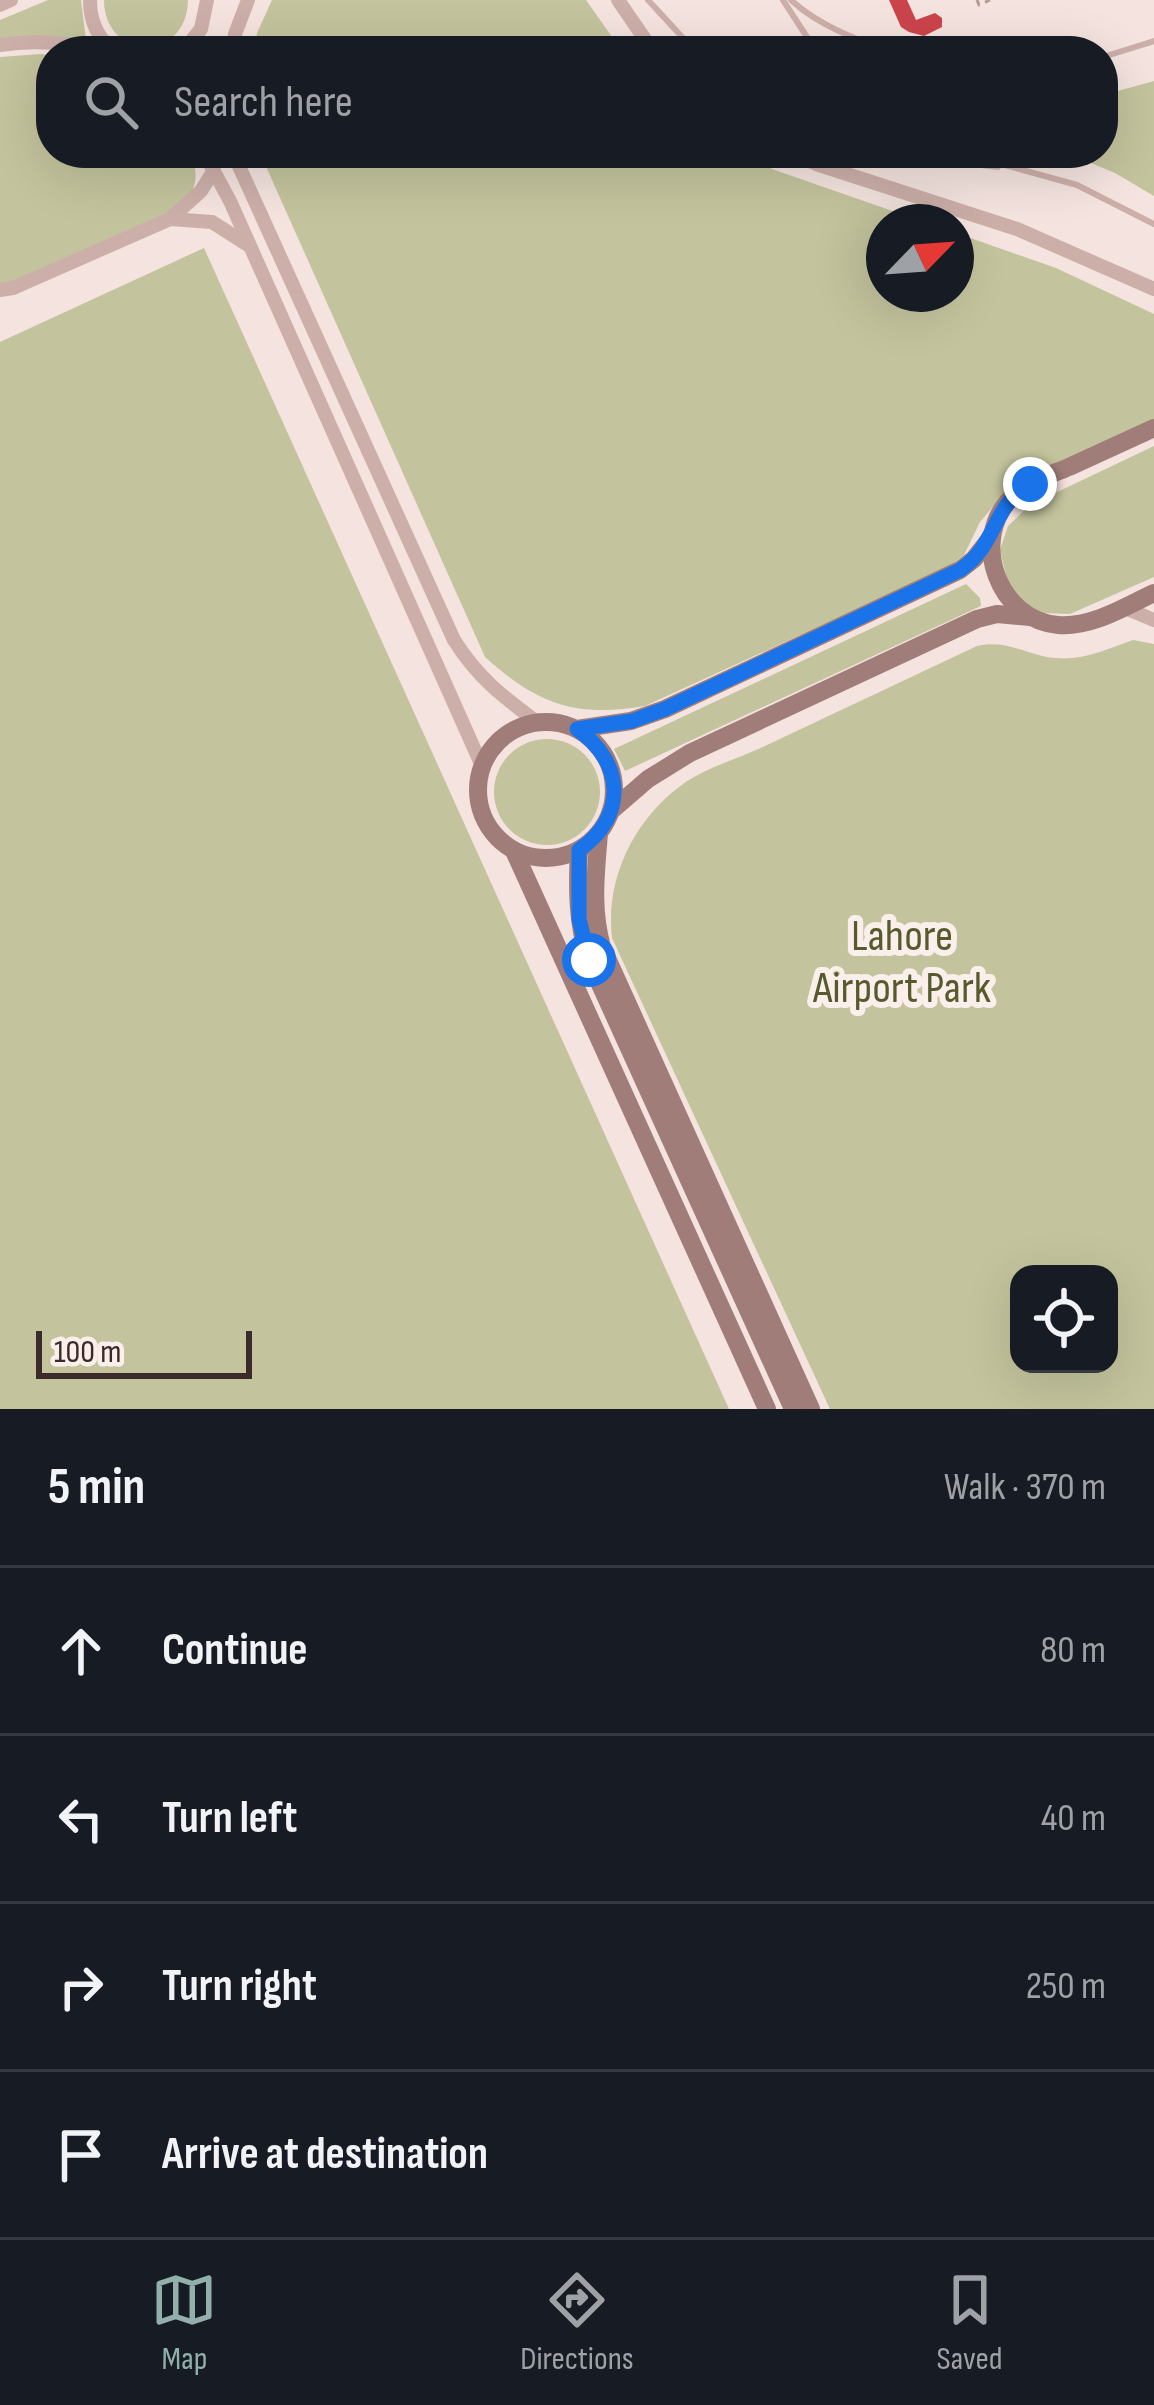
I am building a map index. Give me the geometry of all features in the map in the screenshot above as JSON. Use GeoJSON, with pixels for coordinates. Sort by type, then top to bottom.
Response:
{"type":"FeatureCollection","features":[{"type":"Feature","properties":{"kind":"street"},"geometry":{"type":"LineString","coordinates":[[0,5],[11,0]]}},
{"type":"Feature","properties":{"kind":"street"},"geometry":{"type":"LineString","coordinates":[[90,0],[99,36]]}},
{"type":"Feature","properties":{"kind":"street"},"geometry":{"type":"LineString","coordinates":[[235,36],[248,0]]}},
{"type":"Feature","properties":{"kind":"street"},"geometry":{"type":"LineString","coordinates":[[618,0],[643,36]]}},
{"type":"Feature","properties":{"kind":"street"},"geometry":{"type":"LineString","coordinates":[[200,36],[209,3]]}},
{"type":"Feature","properties":{"kind":"street"},"geometry":{"type":"LineString","coordinates":[[0,45],[36,41]]}},
{"type":"Feature","properties":{"kind":"street"},"geometry":{"type":"LineString","coordinates":[[242,168],[454,640],[492,689],[537,722]]}},
{"type":"Feature","properties":{"kind":"street"},"geometry":{"type":"LineString","coordinates":[[828,168],[1017,229],[1154,289]]}},
{"type":"Feature","properties":{"kind":"street"},"geometry":{"type":"LineString","coordinates":[[0,290],[170,219],[189,205],[214,170]]}},
{"type":"Feature","properties":{"kind":"street"},"geometry":{"type":"LineString","coordinates":[[214,170],[482,766]]}},
{"type":"Feature","properties":{"kind":"street"},"geometry":{"type":"LineString","coordinates":[[170,219],[212,222],[248,245]]}},
{"type":"Feature","properties":{"kind":"street"},"geometry":{"type":"LineString","coordinates":[[577,729],[632,721],[665,709],[960,570],[992,536],[1002,509],[1022,489],[1154,428]]}},
{"type":"Feature","properties":{"kind":"street"},"geometry":{"type":"LineString","coordinates":[[992,536],[992,560],[1009,599],[1030,616],[1055,625],[1078,625],[1154,593]]}},
{"type":"Feature","properties":{"kind":"street"},"geometry":{"type":"LineString","coordinates":[[1123,607],[1154,620]]}},
{"type":"Feature","properties":{"kind":"street"},"geometry":{"type":"LineString","coordinates":[[611,811],[648,779],[691,753],[895,657],[987,616],[1030,616]]}},
{"type":"Feature","properties":{"kind":"street"},"geometry":{"type":"LineString","coordinates":[[537,722],[558,722],[593,740],[605,755],[614,792],[611,811],[599,833],[579,850],[547,859],[530,857],[501,842],[482,814],[478,782],[499,740],[537,722]]}},
{"type":"Feature","properties":{"kind":"street"},"geometry":{"type":"LineString","coordinates":[[599,833],[594,895],[602,947],[812,1409]]}},
{"type":"Feature","properties":{"kind":"street"},"geometry":{"type":"LineString","coordinates":[[579,850],[579,919],[589,960],[793,1409]]}},
{"type":"Feature","properties":{"kind":"street"},"geometry":{"type":"LineString","coordinates":[[514,851],[767,1409]]}},
{"type":"Feature","properties":{"kind":"lane"},"geometry":{"type":"LineString","coordinates":[[647,0],[681,36]]}},
{"type":"Feature","properties":{"kind":"lane"},"geometry":{"type":"LineString","coordinates":[[787,0],[807,36]]}},
{"type":"Feature","properties":{"kind":"lane"},"geometry":{"type":"LineString","coordinates":[[787,0],[854,36]]}},
{"type":"Feature","properties":{"kind":"lane"},"geometry":{"type":"LineString","coordinates":[[1118,52],[1154,41]]}},
{"type":"Feature","properties":{"kind":"lane"},"geometry":{"type":"LineString","coordinates":[[1002,168],[1014,169]]}},
{"type":"Feature","properties":{"kind":"lane"},"geometry":{"type":"LineString","coordinates":[[1011,168],[1077,185],[1154,224]]}},
{"type":"Feature","properties":{"kind":"path"},"geometry":{"type":"LineString","coordinates":[[976,0],[979,5],[990,0]]}},
{"type":"Feature","properties":{"kind":"green space"},"geometry":{"type":"Polygon","coordinates":[[[48,0],[81,0],[86,36],[0,39],[0,20],[48,0]]]}},
{"type":"Feature","properties":{"kind":"green space"},"geometry":{"type":"Polygon","coordinates":[[[104,0],[188,0],[184,21],[173,36],[119,36],[108,20],[104,0]]]}},
{"type":"Feature","properties":{"kind":"green space"},"geometry":{"type":"Polygon","coordinates":[[[272,0],[586,0],[611,36],[256,36],[272,0]]]}},
{"type":"Feature","properties":{"kind":"green space"},"geometry":{"type":"Polygon","coordinates":[[[36,54],[36,168],[195,168],[193,191],[186,204],[13,285],[0,286],[0,57],[36,54]]]}},
{"type":"Feature","properties":{"kind":"green space"},"geometry":{"type":"Polygon","coordinates":[[[1154,81],[1154,196],[1103,168],[1118,168],[1118,91],[1154,81]]]}},
{"type":"Feature","properties":{"kind":"green space"},"geometry":{"type":"Polygon","coordinates":[[[267,168],[770,168],[872,204],[866,204],[866,312],[974,312],[974,239],[1056,268],[1154,314],[1154,421],[1003,495],[980,522],[964,555],[949,567],[645,706],[598,710],[558,704],[485,657],[267,168]]]}},
{"type":"Feature","properties":{"kind":"green space"},"geometry":{"type":"Polygon","coordinates":[[[204,248],[729,1409],[0,1409],[0,342],[204,248]]]}},
{"type":"Feature","properties":{"kind":"green space"},"geometry":{"type":"Polygon","coordinates":[[[1154,446],[1154,577],[1070,614],[1043,613],[1027,606],[1009,588],[1000,550],[1008,526],[1030,505],[1154,446]]]}},
{"type":"Feature","properties":{"kind":"green space"},"geometry":{"type":"Polygon","coordinates":[[[966,584],[980,598],[981,606],[625,771],[614,749],[966,584]]]}},
{"type":"Feature","properties":{"kind":"green space","name":"Lahore Airport Park"},"geometry":{"type":"Polygon","coordinates":[[[1133,640],[1154,644],[1154,1409],[830,1409],[612,938],[618,873],[650,815],[692,778],[977,646],[997,644],[1065,658],[1095,654],[1133,640]]]}},
{"type":"Feature","properties":{"kind":"green space"},"geometry":{"type":"Polygon","coordinates":[[[547,739],[567,743],[584,755],[596,772],[600,792],[596,812],[584,829],[567,841],[547,845],[527,841],[510,829],[498,812],[494,792],[498,772],[510,755],[527,743],[547,739]]]}},
{"type":"Feature","properties":{"kind":"building"},"geometry":{"type":"Polygon","coordinates":[[[889,0],[907,0],[916,20],[935,13],[942,18],[942,27],[924,36],[909,32],[901,27],[889,0]]]}},
{"type":"Feature","properties":{"kind":"route"},"geometry":{"type":"LineString","coordinates":[[589,960],[577,898],[579,850],[606,823],[614,792],[605,755],[577,729],[632,721],[665,709],[960,570],[992,536],[1007,502],[1030,484]]}}]}
